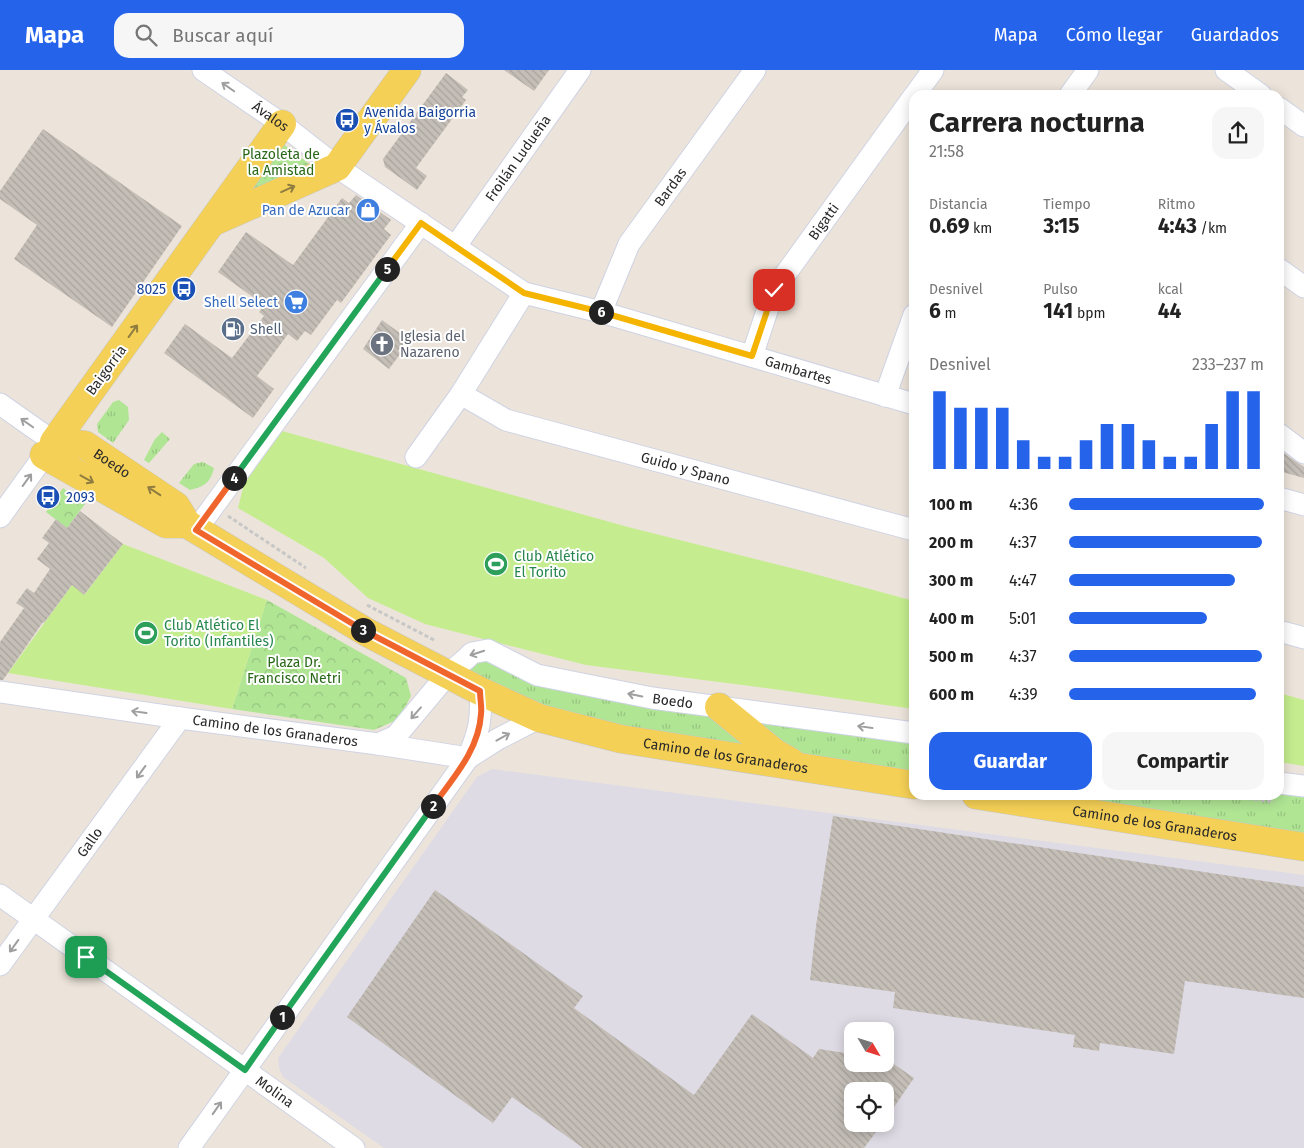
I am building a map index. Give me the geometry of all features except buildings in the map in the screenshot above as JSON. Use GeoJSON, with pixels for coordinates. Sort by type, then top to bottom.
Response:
{"type":"FeatureCollection","features":[{"type":"Feature","properties":{"kind":"main road"},"geometry":{"type":"LineString","coordinates":[[211,223],[337,167],[407,70]]}},
{"type":"Feature","properties":{"kind":"main road","name":"Baigorria"},"geometry":{"type":"LineString","coordinates":[[49,449],[282,124]]}},
{"type":"Feature","properties":{"kind":"main road","name":"Boedo"},"geometry":{"type":"LineString","coordinates":[[49,449],[166,524],[191,527],[368,633],[480,691]]}},
{"type":"Feature","properties":{"kind":"main road","name":"Camino de los Granaderos"},"geometry":{"type":"LineString","coordinates":[[480,691],[539,718],[621,739],[909,784]]}},
{"type":"Feature","properties":{"kind":"main road"},"geometry":{"type":"LineString","coordinates":[[719,707],[775,753],[802,768]]}},
{"type":"Feature","properties":{"kind":"main road","name":"Camino de los Granaderos"},"geometry":{"type":"LineString","coordinates":[[1008,800],[1304,847]]}},
{"type":"Feature","properties":{"kind":"street","name":"Ávalos"},"geometry":{"type":"LineString","coordinates":[[203,70],[282,124],[337,167]]}},
{"type":"Feature","properties":{"kind":"street","name":"Froilán Ludueña"},"geometry":{"type":"LineString","coordinates":[[455,246],[580,70]]}},
{"type":"Feature","properties":{"kind":"street","name":"Bardas"},"geometry":{"type":"LineString","coordinates":[[601,312],[629,244],[755,70]]}},
{"type":"Feature","properties":{"kind":"street","name":"Bigatti"},"geometry":{"type":"LineString","coordinates":[[918,90],[933,70]]}},
{"type":"Feature","properties":{"kind":"street"},"geometry":{"type":"LineString","coordinates":[[1074,90],[1088,70]]}},
{"type":"Feature","properties":{"kind":"street"},"geometry":{"type":"LineString","coordinates":[[1226,70],[1247,90]]}},
{"type":"Feature","properties":{"kind":"street","name":"Bigatti"},"geometry":{"type":"LineString","coordinates":[[752,356],[774,290],[909,103]]}},
{"type":"Feature","properties":{"kind":"street"},"geometry":{"type":"LineString","coordinates":[[1284,112],[1304,126]]}},
{"type":"Feature","properties":{"kind":"street","name":"Gambartes"},"geometry":{"type":"LineString","coordinates":[[337,167],[524,293],[601,312],[909,403]]}},
{"type":"Feature","properties":{"kind":"street"},"geometry":{"type":"LineString","coordinates":[[191,527],[421,223]]}},
{"type":"Feature","properties":{"kind":"street"},"geometry":{"type":"LineString","coordinates":[[1284,273],[1304,287]]}},
{"type":"Feature","properties":{"kind":"street"},"geometry":{"type":"LineString","coordinates":[[416,456],[461,394],[524,293]]}},
{"type":"Feature","properties":{"kind":"street"},"geometry":{"type":"LineString","coordinates":[[885,396],[909,329]]}},
{"type":"Feature","properties":{"kind":"street","name":"Guido y Spano"},"geometry":{"type":"LineString","coordinates":[[461,394],[506,420],[909,529]]}},
{"type":"Feature","properties":{"kind":"street","name":"Boedo"},"geometry":{"type":"LineString","coordinates":[[0,404],[49,449]]}},
{"type":"Feature","properties":{"kind":"street"},"geometry":{"type":"LineString","coordinates":[[1284,438],[1304,453]]}},
{"type":"Feature","properties":{"kind":"street","name":"Baigorria"},"geometry":{"type":"LineString","coordinates":[[0,517],[49,449]]}},
{"type":"Feature","properties":{"kind":"street"},"geometry":{"type":"LineString","coordinates":[[1284,499],[1304,505]]}},
{"type":"Feature","properties":{"kind":"street"},"geometry":{"type":"LineString","coordinates":[[1284,632],[1304,638]]}},
{"type":"Feature","properties":{"kind":"street","name":"Boedo"},"geometry":{"type":"LineString","coordinates":[[378,744],[396,736],[447,675],[472,653],[488,650],[537,675],[652,698],[909,732]]}},
{"type":"Feature","properties":{"kind":"street"},"geometry":{"type":"LineString","coordinates":[[189,1148],[468,758],[477,735],[481,714],[480,691]]}},
{"type":"Feature","properties":{"kind":"street","name":"Camino de los Granaderos"},"geometry":{"type":"LineString","coordinates":[[0,692],[468,758]]}},
{"type":"Feature","properties":{"kind":"street","name":"Gallo"},"geometry":{"type":"LineString","coordinates":[[0,965],[180,718]]}},
{"type":"Feature","properties":{"kind":"street"},"geometry":{"type":"LineString","coordinates":[[468,758],[498,739],[539,718]]}},
{"type":"Feature","properties":{"kind":"street"},"geometry":{"type":"LineString","coordinates":[[1284,791],[1304,786]]}},
{"type":"Feature","properties":{"kind":"street","name":"Molina"},"geometry":{"type":"LineString","coordinates":[[0,895],[354,1148]]}},
{"type":"Feature","properties":{"kind":"shaded area"},"geometry":{"type":"Polygon","coordinates":[[[492,769],[1304,875],[1304,1148],[384,1148],[283,1077],[279,1068],[278,1058],[477,777],[492,769]]]}},
{"type":"Feature","properties":{"kind":"green space","name":"Plazoleta de la Amistad"},"geometry":{"type":"Polygon","coordinates":[[[278,140],[312,166],[232,202],[278,140]]]}},
{"type":"Feature","properties":{"kind":"green space"},"geometry":{"type":"Polygon","coordinates":[[[119,400],[128,407],[129,420],[113,443],[98,432],[97,424],[113,402],[119,400]]]}},
{"type":"Feature","properties":{"kind":"green space"},"geometry":{"type":"Polygon","coordinates":[[[282,431],[628,527],[909,600],[909,708],[586,665],[425,624],[368,598],[324,558],[238,508],[244,484],[282,431]]]}},
{"type":"Feature","properties":{"kind":"green space"},"geometry":{"type":"Polygon","coordinates":[[[162,432],[170,439],[149,463],[144,460],[155,439],[162,432]]]}},
{"type":"Feature","properties":{"kind":"green space"},"geometry":{"type":"Polygon","coordinates":[[[203,462],[214,468],[211,477],[206,483],[190,490],[179,483],[194,464],[203,462]]]}},
{"type":"Feature","properties":{"kind":"green space"},"geometry":{"type":"Polygon","coordinates":[[[63,488],[85,504],[67,528],[46,512],[63,488]]]}},
{"type":"Feature","properties":{"kind":"green space","name":"Club Atlético El Torito (Infantiles)"},"geometry":{"type":"Polygon","coordinates":[[[123,544],[267,600],[232,709],[8,673],[72,585],[85,594],[123,544]]]}},
{"type":"Feature","properties":{"kind":"green space","name":"Plaza Dr. Francisco Netri"},"geometry":{"type":"Polygon","coordinates":[[[267,600],[406,678],[411,696],[399,719],[374,730],[232,709],[267,600]]]}},
{"type":"Feature","properties":{"kind":"green space"},"geometry":{"type":"Polygon","coordinates":[[[472,653],[537,675],[909,732],[909,784],[621,739],[447,675],[472,653]]]}},
{"type":"Feature","properties":{"kind":"green space"},"geometry":{"type":"Polygon","coordinates":[[[1284,694],[1304,700],[1304,766],[1284,763],[1284,694]]]}},
{"type":"Feature","properties":{"kind":"green space"},"geometry":{"type":"Polygon","coordinates":[[[1284,784],[1304,786],[1304,847],[1008,800],[1284,800],[1284,784]]]}},
{"type":"Feature","properties":{"kind":"place","name":"Avenida Baigorria y Ávalos"},"geometry":{"type":"Point","coordinates":[347,120]}},
{"type":"Feature","properties":{"kind":"place","name":"Pan de Azucar"},"geometry":{"type":"Point","coordinates":[368,210]}},
{"type":"Feature","properties":{"kind":"place","name":"8025"},"geometry":{"type":"Point","coordinates":[184,289]}},
{"type":"Feature","properties":{"kind":"place","name":"Shell Select"},"geometry":{"type":"Point","coordinates":[296,302]}},
{"type":"Feature","properties":{"kind":"place","name":"Shell"},"geometry":{"type":"Point","coordinates":[233,329]}},
{"type":"Feature","properties":{"kind":"place","name":"Iglesia del Nazareno"},"geometry":{"type":"Point","coordinates":[382,344]}},
{"type":"Feature","properties":{"kind":"place","name":"2093"},"geometry":{"type":"Point","coordinates":[48,497]}},
{"type":"Feature","properties":{"kind":"place","name":"Club Atlético El Torito"},"geometry":{"type":"Point","coordinates":[496,564]}},
{"type":"Feature","properties":{"kind":"place","name":"Club Atlético El Torito (Infantiles)"},"geometry":{"type":"Point","coordinates":[146,633]}},
{"type":"Feature","properties":{"kind":"route"},"geometry":{"type":"LineString","coordinates":[[86,957],[245,1070],[468,758],[477,735],[481,714],[480,691],[368,633],[196,530],[421,223],[524,293],[601,312],[752,356],[774,290]]}}]}
